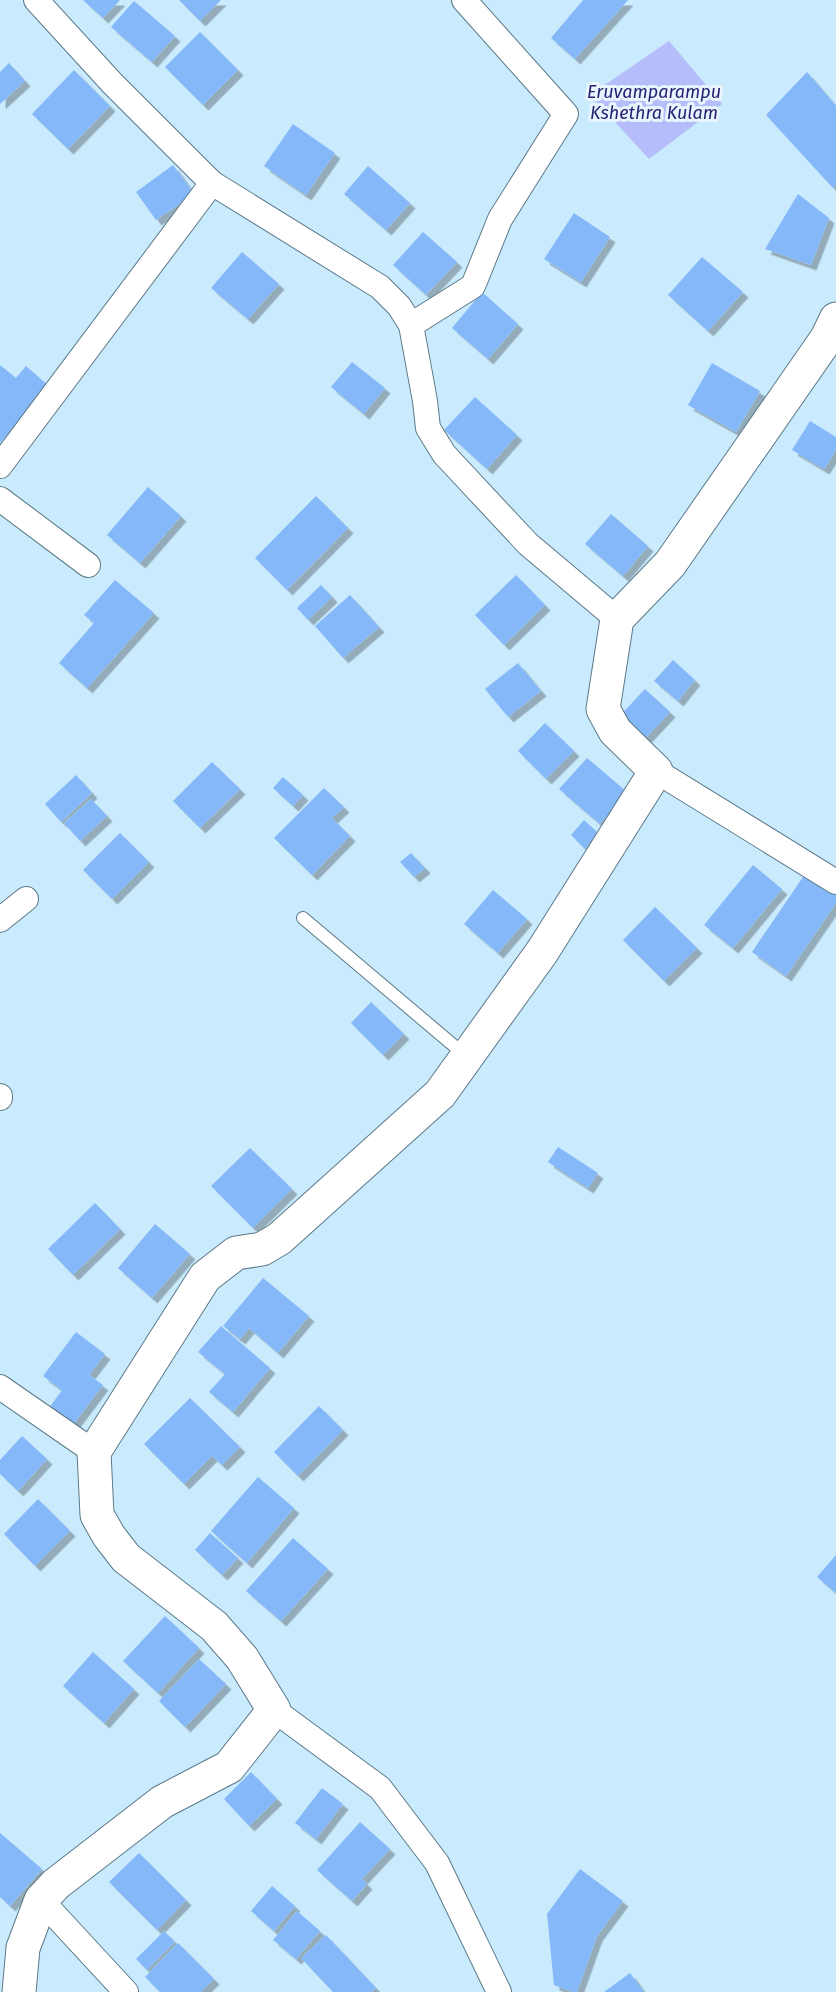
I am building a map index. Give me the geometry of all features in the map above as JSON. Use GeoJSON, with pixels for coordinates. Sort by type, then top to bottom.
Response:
{"type":"FeatureCollection","features":[{"type":"Feature","properties":{"kind":"street"},"geometry":{"type":"LineString","coordinates":[[37,0],[112,82],[212,183],[380,288],[399,306],[411,325],[428,428],[444,454],[528,544],[617,619]]}},
{"type":"Feature","properties":{"kind":"street"},"geometry":{"type":"LineString","coordinates":[[411,325],[473,286],[500,219],[566,114],[464,0]]}},
{"type":"Feature","properties":{"kind":"street"},"geometry":{"type":"LineString","coordinates":[[0,466],[212,183]]}},
{"type":"Feature","properties":{"kind":"street"},"geometry":{"type":"LineString","coordinates":[[836,320],[827,338],[670,564],[617,619],[603,709],[615,731],[656,771],[836,882]]}},
{"type":"Feature","properties":{"kind":"street"},"geometry":{"type":"LineString","coordinates":[[0,499],[88,566]]}},
{"type":"Feature","properties":{"kind":"street"},"geometry":{"type":"LineString","coordinates":[[498,1992],[437,1863],[380,1788],[274,1710],[242,1658],[214,1626],[126,1558],[109,1536],[97,1515],[94,1452],[206,1277],[236,1253],[262,1249],[279,1239],[440,1095],[542,952],[656,771]]}},
{"type":"Feature","properties":{"kind":"street"},"geometry":{"type":"LineString","coordinates":[[0,920],[26,899]]}},
{"type":"Feature","properties":{"kind":"street"},"geometry":{"type":"LineString","coordinates":[[0,1387],[94,1452]]}},
{"type":"Feature","properties":{"kind":"street"},"geometry":{"type":"LineString","coordinates":[[19,1992],[23,1948],[41,1900],[56,1884],[162,1802],[229,1767],[274,1710]]}},
{"type":"Feature","properties":{"kind":"street"},"geometry":{"type":"LineString","coordinates":[[41,1900],[126,1992]]}},
{"type":"Feature","properties":{"kind":"lane"},"geometry":{"type":"LineString","coordinates":[[303,918],[467,1057]]}},
{"type":"Feature","properties":{"kind":"water","name":"Eruvamparampu Kshethra Kulam"},"geometry":{"type":"Polygon","coordinates":[[[669,41],[722,104],[649,159],[590,95],[669,41]]]}},
{"type":"Feature","properties":{"kind":"building"},"geometry":{"type":"Polygon","coordinates":[[[83,0],[120,0],[103,18],[83,0]]]}},
{"type":"Feature","properties":{"kind":"building"},"geometry":{"type":"Polygon","coordinates":[[[179,0],[221,0],[200,21],[179,0]]]}},
{"type":"Feature","properties":{"kind":"building"},"geometry":{"type":"Polygon","coordinates":[[[583,0],[628,0],[575,59],[551,38],[583,0]]]}},
{"type":"Feature","properties":{"kind":"building"},"geometry":{"type":"Polygon","coordinates":[[[134,1],[175,36],[152,62],[111,27],[134,1]]]}},
{"type":"Feature","properties":{"kind":"building"},"geometry":{"type":"Polygon","coordinates":[[[200,32],[238,70],[203,105],[165,67],[200,32]]]}},
{"type":"Feature","properties":{"kind":"building"},"geometry":{"type":"Polygon","coordinates":[[[9,63],[25,81],[0,104],[0,72],[9,63]]]}},
{"type":"Feature","properties":{"kind":"building"},"geometry":{"type":"Polygon","coordinates":[[[74,70],[110,106],[68,149],[32,114],[74,70]]]}},
{"type":"Feature","properties":{"kind":"building"},"geometry":{"type":"Polygon","coordinates":[[[807,72],[836,106],[836,184],[833,188],[766,115],[807,72]]]}},
{"type":"Feature","properties":{"kind":"building"},"geometry":{"type":"Polygon","coordinates":[[[293,124],[335,153],[306,195],[264,166],[293,124]]]}},
{"type":"Feature","properties":{"kind":"building"},"geometry":{"type":"Polygon","coordinates":[[[173,165],[194,194],[156,220],[136,192],[173,165]]]}},
{"type":"Feature","properties":{"kind":"building"},"geometry":{"type":"Polygon","coordinates":[[[368,166],[410,203],[386,230],[344,194],[368,166]]]}},
{"type":"Feature","properties":{"kind":"building"},"geometry":{"type":"Polygon","coordinates":[[[798,194],[829,218],[811,265],[765,249],[798,194]]]}},
{"type":"Feature","properties":{"kind":"building"},"geometry":{"type":"Polygon","coordinates":[[[574,213],[610,237],[581,282],[544,259],[574,213]]]}},
{"type":"Feature","properties":{"kind":"building"},"geometry":{"type":"Polygon","coordinates":[[[423,232],[457,262],[426,295],[393,265],[423,232]]]}},
{"type":"Feature","properties":{"kind":"building"},"geometry":{"type":"Polygon","coordinates":[[[242,252],[279,284],[248,319],[211,288],[242,252]]]}},
{"type":"Feature","properties":{"kind":"building"},"geometry":{"type":"Polygon","coordinates":[[[702,257],[743,292],[708,331],[668,295],[702,257]]]}},
{"type":"Feature","properties":{"kind":"building"},"geometry":{"type":"Polygon","coordinates":[[[482,292],[518,324],[488,359],[452,328],[482,292]]]}},
{"type":"Feature","properties":{"kind":"building"},"geometry":{"type":"Polygon","coordinates":[[[352,362],[385,388],[364,414],[331,387],[352,362]]]}},
{"type":"Feature","properties":{"kind":"building"},"geometry":{"type":"Polygon","coordinates":[[[712,363],[760,391],[736,432],[688,405],[712,363]]]}},
{"type":"Feature","properties":{"kind":"building"},"geometry":{"type":"Polygon","coordinates":[[[0,365],[16,378],[26,366],[49,386],[0,443],[0,365]]]}},
{"type":"Feature","properties":{"kind":"building"},"geometry":{"type":"Polygon","coordinates":[[[475,397],[517,435],[487,469],[444,430],[475,397]]]}},
{"type":"Feature","properties":{"kind":"building"},"geometry":{"type":"Polygon","coordinates":[[[810,421],[836,437],[836,450],[824,469],[792,450],[810,421]]]}},
{"type":"Feature","properties":{"kind":"building"},"geometry":{"type":"Polygon","coordinates":[[[148,487],[181,516],[140,563],[107,535],[148,487]]]}},
{"type":"Feature","properties":{"kind":"building"},"geometry":{"type":"Polygon","coordinates":[[[316,496],[348,528],[287,590],[255,558],[316,496]]]}},
{"type":"Feature","properties":{"kind":"building"},"geometry":{"type":"Polygon","coordinates":[[[611,514],[648,546],[623,576],[585,544],[611,514]]]}},
{"type":"Feature","properties":{"kind":"building"},"geometry":{"type":"Polygon","coordinates":[[[516,575],[545,605],[504,645],[475,615],[516,575]]]}},
{"type":"Feature","properties":{"kind":"building"},"geometry":{"type":"Polygon","coordinates":[[[115,580],[154,613],[87,688],[59,663],[94,623],[84,615],[115,580]]]}},
{"type":"Feature","properties":{"kind":"building"},"geometry":{"type":"Polygon","coordinates":[[[321,585],[332,597],[308,620],[297,608],[321,585]]]}},
{"type":"Feature","properties":{"kind":"building"},"geometry":{"type":"Polygon","coordinates":[[[350,595],[379,627],[343,658],[315,626],[350,595]]]}},
{"type":"Feature","properties":{"kind":"building"},"geometry":{"type":"Polygon","coordinates":[[[673,660],[695,680],[678,701],[654,681],[673,660]]]}},
{"type":"Feature","properties":{"kind":"building"},"geometry":{"type":"Polygon","coordinates":[[[518,663],[541,691],[508,717],[485,689],[518,663]]]}},
{"type":"Feature","properties":{"kind":"building"},"geometry":{"type":"Polygon","coordinates":[[[645,689],[670,712],[639,745],[614,722],[645,689]]]}},
{"type":"Feature","properties":{"kind":"building"},"geometry":{"type":"Polygon","coordinates":[[[545,723],[574,751],[546,779],[518,751],[545,723]]]}},
{"type":"Feature","properties":{"kind":"building"},"geometry":{"type":"Polygon","coordinates":[[[587,758],[627,792],[600,824],[559,789],[587,758]]]}},
{"type":"Feature","properties":{"kind":"building"},"geometry":{"type":"Polygon","coordinates":[[[212,762],[240,789],[200,828],[173,801],[212,762]]]}},
{"type":"Feature","properties":{"kind":"building"},"geometry":{"type":"Polygon","coordinates":[[[76,775],[92,793],[61,822],[45,804],[76,775]]]}},
{"type":"Feature","properties":{"kind":"building"},"geometry":{"type":"Polygon","coordinates":[[[283,777],[303,795],[293,806],[273,788],[283,777]]]}},
{"type":"Feature","properties":{"kind":"building"},"geometry":{"type":"Polygon","coordinates":[[[324,788],[344,807],[332,818],[350,836],[312,875],[274,838],[324,788]]]}},
{"type":"Feature","properties":{"kind":"building"},"geometry":{"type":"Polygon","coordinates":[[[91,799],[107,816],[80,841],[64,823],[91,799]]]}},
{"type":"Feature","properties":{"kind":"building"},"geometry":{"type":"Polygon","coordinates":[[[584,820],[598,833],[585,849],[571,835],[584,820]]]}},
{"type":"Feature","properties":{"kind":"building"},"geometry":{"type":"Polygon","coordinates":[[[120,833],[149,862],[112,899],[83,870],[120,833]]]}},
{"type":"Feature","properties":{"kind":"building"},"geometry":{"type":"Polygon","coordinates":[[[411,853],[425,868],[414,877],[400,862],[411,853]]]}},
{"type":"Feature","properties":{"kind":"building"},"geometry":{"type":"Polygon","coordinates":[[[753,865],[782,889],[733,948],[704,925],[753,865]]]}},
{"type":"Feature","properties":{"kind":"building"},"geometry":{"type":"Polygon","coordinates":[[[805,874],[836,895],[836,903],[786,976],[752,952],[805,874]]]}},
{"type":"Feature","properties":{"kind":"building"},"geometry":{"type":"Polygon","coordinates":[[[493,890],[527,919],[498,953],[464,924],[493,890]]]}},
{"type":"Feature","properties":{"kind":"building"},"geometry":{"type":"Polygon","coordinates":[[[655,907],[697,948],[664,981],[623,940],[655,907]]]}},
{"type":"Feature","properties":{"kind":"building"},"geometry":{"type":"Polygon","coordinates":[[[371,1002],[404,1034],[383,1055],[351,1023],[371,1002]]]}},
{"type":"Feature","properties":{"kind":"building"},"geometry":{"type":"Polygon","coordinates":[[[558,1147],[598,1173],[588,1188],[548,1162],[558,1147]]]}},
{"type":"Feature","properties":{"kind":"building"},"geometry":{"type":"Polygon","coordinates":[[[250,1148],[292,1189],[253,1228],[211,1186],[250,1148]]]}},
{"type":"Feature","properties":{"kind":"building"},"geometry":{"type":"Polygon","coordinates":[[[95,1203],[120,1229],[73,1275],[48,1249],[95,1203]]]}},
{"type":"Feature","properties":{"kind":"building"},"geometry":{"type":"Polygon","coordinates":[[[155,1224],[190,1254],[152,1298],[118,1268],[155,1224]]]}},
{"type":"Feature","properties":{"kind":"building"},"geometry":{"type":"Polygon","coordinates":[[[263,1278],[309,1316],[278,1353],[249,1328],[240,1339],[223,1326],[263,1278]]]}},
{"type":"Feature","properties":{"kind":"building"},"geometry":{"type":"Polygon","coordinates":[[[221,1326],[270,1368],[233,1412],[209,1392],[225,1374],[198,1352],[221,1326]]]}},
{"type":"Feature","properties":{"kind":"building"},"geometry":{"type":"Polygon","coordinates":[[[76,1332],[105,1354],[89,1375],[103,1385],[72,1426],[49,1408],[62,1390],[43,1376],[76,1332]]]}},
{"type":"Feature","properties":{"kind":"building"},"geometry":{"type":"Polygon","coordinates":[[[190,1398],[240,1447],[222,1465],[212,1456],[184,1484],[144,1444],[190,1398]]]}},
{"type":"Feature","properties":{"kind":"building"},"geometry":{"type":"Polygon","coordinates":[[[319,1406],[343,1430],[298,1476],[274,1452],[319,1406]]]}},
{"type":"Feature","properties":{"kind":"building"},"geometry":{"type":"Polygon","coordinates":[[[22,1436],[47,1459],[18,1491],[0,1474],[0,1460],[22,1436]]]}},
{"type":"Feature","properties":{"kind":"building"},"geometry":{"type":"Polygon","coordinates":[[[258,1477],[294,1508],[247,1563],[211,1531],[258,1477]]]}},
{"type":"Feature","properties":{"kind":"building"},"geometry":{"type":"Polygon","coordinates":[[[38,1499],[70,1531],[35,1566],[4,1534],[38,1499]]]}},
{"type":"Feature","properties":{"kind":"building"},"geometry":{"type":"Polygon","coordinates":[[[210,1533],[238,1558],[222,1575],[195,1550],[210,1533]]]}},
{"type":"Feature","properties":{"kind":"building"},"geometry":{"type":"Polygon","coordinates":[[[293,1538],[328,1569],[281,1621],[246,1591],[293,1538]]]}},
{"type":"Feature","properties":{"kind":"building"},"geometry":{"type":"Polygon","coordinates":[[[836,1555],[836,1593],[817,1577],[836,1555]]]}},
{"type":"Feature","properties":{"kind":"building"},"geometry":{"type":"Polygon","coordinates":[[[165,1616],[199,1648],[158,1693],[123,1661],[165,1616]]]}},
{"type":"Feature","properties":{"kind":"building"},"geometry":{"type":"Polygon","coordinates":[[[93,1652],[134,1689],[104,1723],[63,1686],[93,1652]]]}},
{"type":"Feature","properties":{"kind":"building"},"geometry":{"type":"Polygon","coordinates":[[[199,1659],[226,1684],[185,1727],[159,1701],[199,1659]]]}},
{"type":"Feature","properties":{"kind":"building"},"geometry":{"type":"Polygon","coordinates":[[[251,1772],[277,1799],[249,1826],[224,1799],[251,1772]]]}},
{"type":"Feature","properties":{"kind":"building"},"geometry":{"type":"Polygon","coordinates":[[[322,1788],[343,1804],[316,1839],[295,1823],[322,1788]]]}},
{"type":"Feature","properties":{"kind":"building"},"geometry":{"type":"Polygon","coordinates":[[[360,1822],[390,1849],[362,1879],[367,1884],[352,1901],[317,1870],[360,1822]]]}},
{"type":"Feature","properties":{"kind":"building"},"geometry":{"type":"Polygon","coordinates":[[[0,1833],[42,1869],[10,1906],[0,1897],[0,1833]]]}},
{"type":"Feature","properties":{"kind":"building"},"geometry":{"type":"Polygon","coordinates":[[[139,1853],[186,1900],[157,1930],[109,1882],[139,1853]]]}},
{"type":"Feature","properties":{"kind":"building"},"geometry":{"type":"Polygon","coordinates":[[[580,1869],[623,1901],[597,1936],[577,1992],[573,1992],[554,1985],[547,1914],[580,1869]]]}},
{"type":"Feature","properties":{"kind":"building"},"geometry":{"type":"Polygon","coordinates":[[[272,1886],[295,1906],[274,1931],[251,1911],[272,1886]]]}},
{"type":"Feature","properties":{"kind":"building"},"geometry":{"type":"Polygon","coordinates":[[[297,1911],[320,1931],[296,1959],[273,1940],[297,1911]]]}},
{"type":"Feature","properties":{"kind":"building"},"geometry":{"type":"Polygon","coordinates":[[[164,1931],[175,1942],[147,1970],[136,1959],[164,1931]]]}},
{"type":"Feature","properties":{"kind":"building"},"geometry":{"type":"Polygon","coordinates":[[[326,1935],[376,1988],[371,1992],[333,1992],[301,1958],[326,1935]]]}},
{"type":"Feature","properties":{"kind":"building"},"geometry":{"type":"Polygon","coordinates":[[[178,1943],[214,1979],[201,1992],[160,1992],[145,1977],[178,1943]]]}},
{"type":"Feature","properties":{"kind":"building"},"geometry":{"type":"Polygon","coordinates":[[[630,1973],[644,1992],[604,1992],[630,1973]]]}}]}
